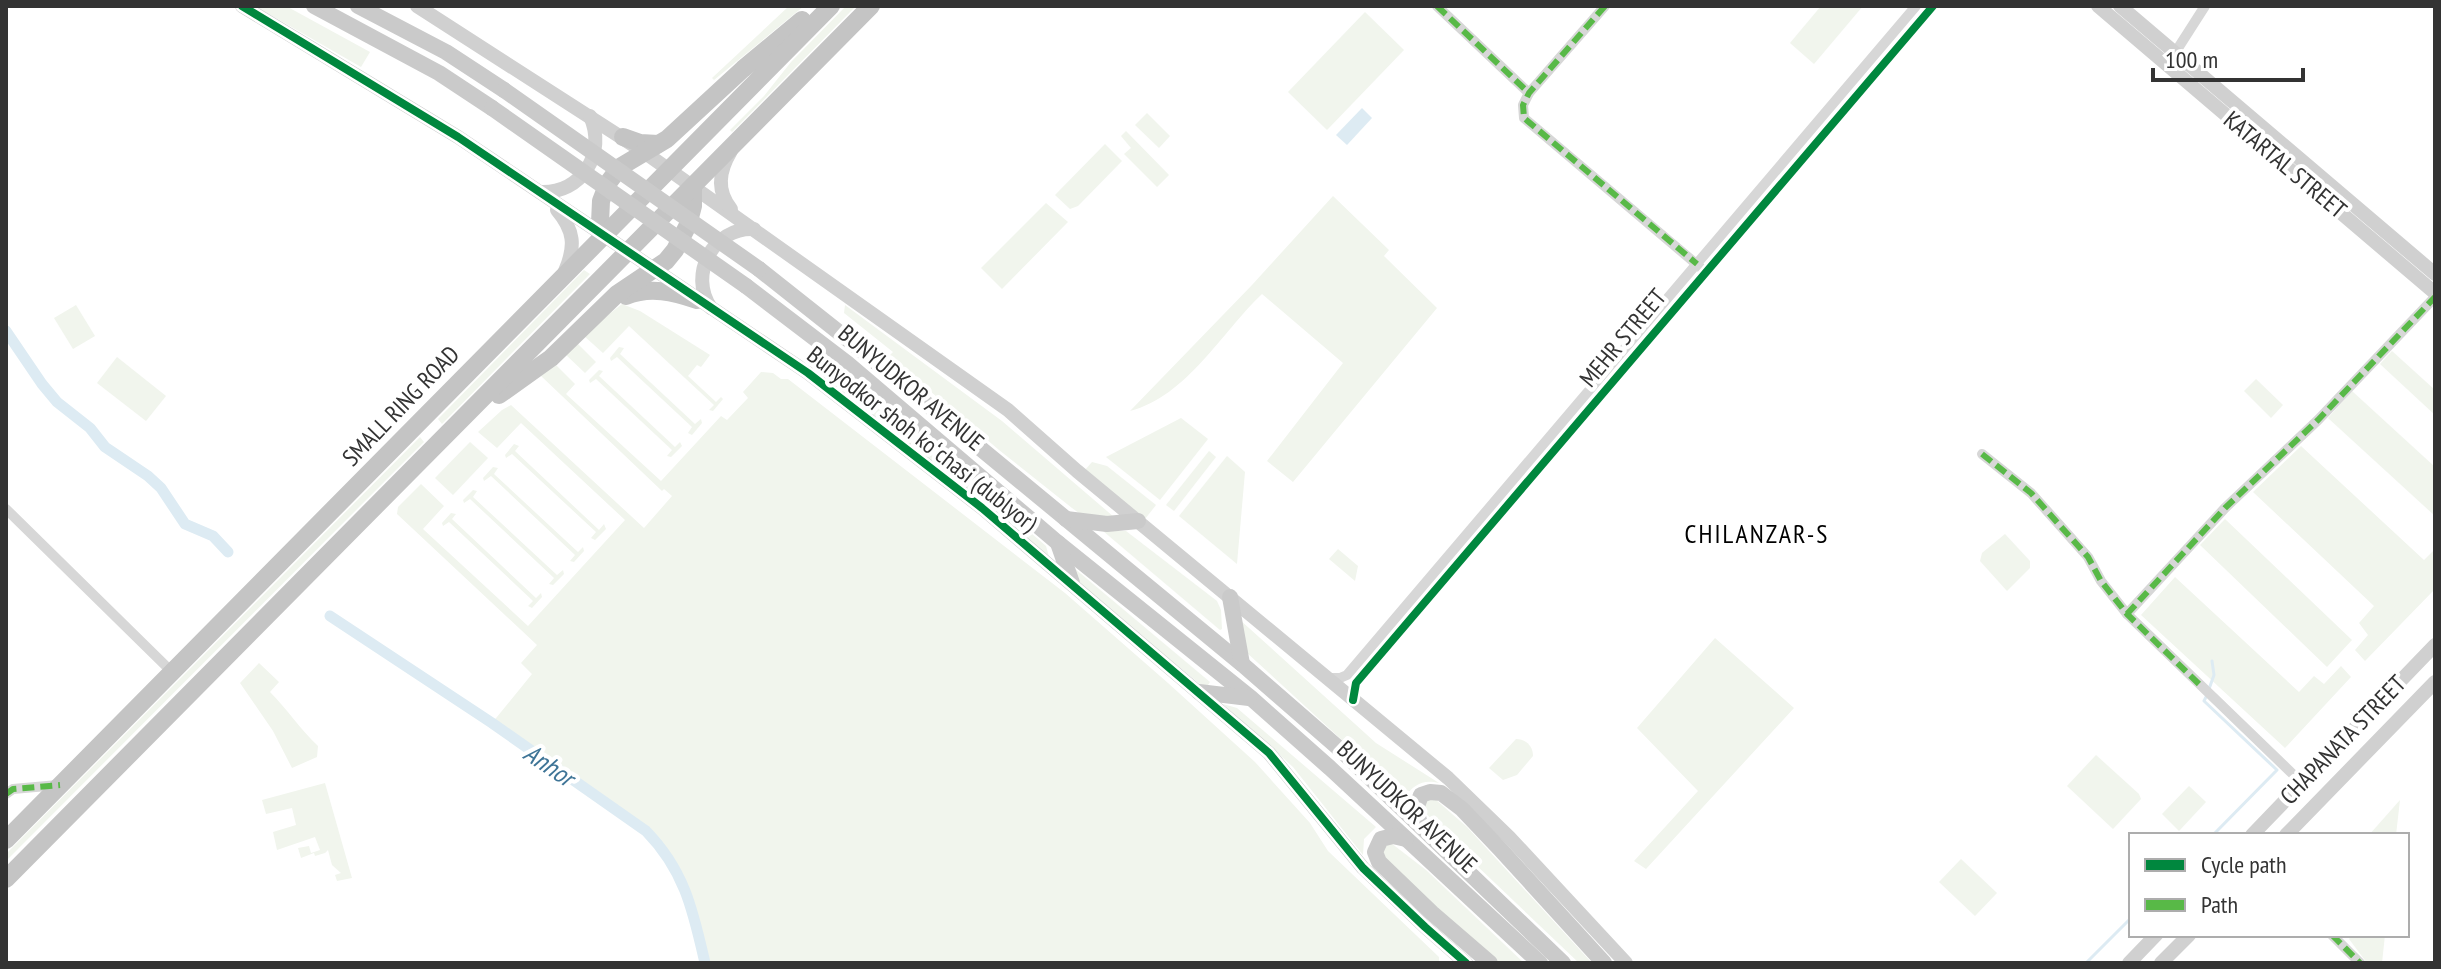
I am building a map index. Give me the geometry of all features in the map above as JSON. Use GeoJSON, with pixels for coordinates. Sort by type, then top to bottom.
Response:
{"type":"FeatureCollection","features":[{"type":"Feature","properties":{"kind":"highway"},"geometry":{"type":"LineString","coordinates":[[604,235],[599,210],[608,183],[620,167],[684,125],[743,69],[819,6]]}},
{"type":"Feature","properties":{"kind":"highway","name":"SMALL RING ROAD"},"geometry":{"type":"LineString","coordinates":[[6,840],[831,6]]}},
{"type":"Feature","properties":{"kind":"highway"},"geometry":{"type":"LineString","coordinates":[[6,879],[871,6]]}},
{"type":"Feature","properties":{"kind":"highway"},"geometry":{"type":"LineString","coordinates":[[742,137],[729,140],[724,130],[768,83],[788,49]]}},
{"type":"Feature","properties":{"kind":"highway"},"geometry":{"type":"LineString","coordinates":[[623,137],[651,148]]}},
{"type":"Feature","properties":{"kind":"highway"},"geometry":{"type":"LineString","coordinates":[[459,422],[551,358],[617,294],[671,255],[686,231],[692,212],[693,186]]}},
{"type":"Feature","properties":{"kind":"highway"},"geometry":{"type":"LineString","coordinates":[[602,308],[645,290],[670,292],[705,305]]}},
{"type":"Feature","properties":{"kind":"highway"},"geometry":{"type":"LineString","coordinates":[[412,429],[431,431],[434,438],[432,450]]}},
{"type":"Feature","properties":{"kind":"main road","name":"BUNYUDKOR AVENUE"},"geometry":{"type":"LineString","coordinates":[[314,6],[439,73],[492,108],[746,286],[847,363],[1058,543],[1251,698],[1540,963]]}},
{"type":"Feature","properties":{"kind":"main road","name":"BUNYUDKOR AVENUE"},"geometry":{"type":"LineString","coordinates":[[358,6],[446,52],[504,90],[759,269],[1242,664],[1342,751],[1563,963]]}},
{"type":"Feature","properties":{"kind":"main road"},"geometry":{"type":"LineString","coordinates":[[1066,519],[1107,524],[1138,521]]}},
{"type":"Feature","properties":{"kind":"main road"},"geometry":{"type":"LineString","coordinates":[[1058,543],[1072,583]]}},
{"type":"Feature","properties":{"kind":"main road"},"geometry":{"type":"LineString","coordinates":[[1230,597],[1242,664]]}},
{"type":"Feature","properties":{"kind":"main road"},"geometry":{"type":"LineString","coordinates":[[1199,692],[1251,698]]}},
{"type":"Feature","properties":{"kind":"main road"},"geometry":{"type":"LineString","coordinates":[[1420,824],[1416,809],[1421,795],[1434,791],[1447,796],[1604,963]]}},
{"type":"Feature","properties":{"kind":"main road"},"geometry":{"type":"LineString","coordinates":[[1407,840],[1393,836],[1381,839],[1375,852],[1379,862],[1490,963]]}},
{"type":"Feature","properties":{"kind":"street","name":"Bunyodkor shoh koʻchasi (dublyor)"},"geometry":{"type":"LineString","coordinates":[[242,6],[458,137],[808,373],[982,508],[1269,753],[1363,868],[1466,963]]}},
{"type":"Feature","properties":{"kind":"street"},"geometry":{"type":"LineString","coordinates":[[417,6],[623,137]]}},
{"type":"Feature","properties":{"kind":"street"},"geometry":{"type":"LineString","coordinates":[[1437,6],[1529,93]]}},
{"type":"Feature","properties":{"kind":"street"},"geometry":{"type":"LineString","coordinates":[[1605,6],[1529,93],[1523,105],[1524,118],[1703,276]]}},
{"type":"Feature","properties":{"kind":"street","name":"MEHR STREET"},"geometry":{"type":"LineString","coordinates":[[1352,679],[1558,427],[1916,6]]}},
{"type":"Feature","properties":{"kind":"street","name":"MEHR STREET"},"geometry":{"type":"LineString","coordinates":[[1352,679],[1580,420],[1933,6]]}},
{"type":"Feature","properties":{"kind":"street","name":"KATARTAL STREET"},"geometry":{"type":"LineString","coordinates":[[2098,6],[2171,59],[2435,274]]}},
{"type":"Feature","properties":{"kind":"street","name":"KATARTAL STREET"},"geometry":{"type":"LineString","coordinates":[[2120,6],[2171,59],[2435,295]]}},
{"type":"Feature","properties":{"kind":"street"},"geometry":{"type":"LineString","coordinates":[[2171,59],[2205,6]]}},
{"type":"Feature","properties":{"kind":"street"},"geometry":{"type":"LineString","coordinates":[[540,192],[553,192],[566,187],[588,169],[596,144],[596,130],[590,116]]}},
{"type":"Feature","properties":{"kind":"street"},"geometry":{"type":"LineString","coordinates":[[742,137],[725,162],[720,185],[727,204],[750,226]]}},
{"type":"Feature","properties":{"kind":"street"},"geometry":{"type":"LineString","coordinates":[[651,148],[669,169],[1008,410],[1448,778],[1626,963]]}},
{"type":"Feature","properties":{"kind":"street"},"geometry":{"type":"LineString","coordinates":[[1770,178],[1779,186]]}},
{"type":"Feature","properties":{"kind":"street"},"geometry":{"type":"LineString","coordinates":[[540,192],[566,220],[572,232],[572,254],[561,278]]}},
{"type":"Feature","properties":{"kind":"street"},"geometry":{"type":"LineString","coordinates":[[705,305],[702,270],[707,257],[727,235],[750,226]]}},
{"type":"Feature","properties":{"kind":"street"},"geometry":{"type":"LineString","coordinates":[[2127,614],[2225,508],[2318,420],[2435,295]]}},
{"type":"Feature","properties":{"kind":"street"},"geometry":{"type":"LineString","coordinates":[[1571,412],[1580,420]]}},
{"type":"Feature","properties":{"kind":"street"},"geometry":{"type":"LineString","coordinates":[[1558,427],[1567,435]]}},
{"type":"Feature","properties":{"kind":"street"},"geometry":{"type":"LineString","coordinates":[[1982,454],[2031,493],[2088,557],[2101,581],[2127,614],[2302,783]]}},
{"type":"Feature","properties":{"kind":"street"},"geometry":{"type":"LineString","coordinates":[[6,509],[172,672]]}},
{"type":"Feature","properties":{"kind":"street","name":"CHAPANATA STREET"},"geometry":{"type":"LineString","coordinates":[[2254,833],[2435,645]]}},
{"type":"Feature","properties":{"kind":"street"},"geometry":{"type":"LineString","coordinates":[[1325,677],[1352,679],[1353,700]]}},
{"type":"Feature","properties":{"kind":"street","name":"CHAPANATA STREET"},"geometry":{"type":"LineString","coordinates":[[2288,833],[2435,682]]}},
{"type":"Feature","properties":{"kind":"street"},"geometry":{"type":"LineString","coordinates":[[6,794],[13,789],[60,785]]}},
{"type":"Feature","properties":{"kind":"street"},"geometry":{"type":"LineString","coordinates":[[2132,961],[2154,937]]}},
{"type":"Feature","properties":{"kind":"street"},"geometry":{"type":"LineString","coordinates":[[2161,963],[2187,937]]}},
{"type":"Feature","properties":{"kind":"street"},"geometry":{"type":"LineString","coordinates":[[2334,937],[2360,963]]}},
{"type":"Feature","properties":{"kind":"shaded area"},"geometry":{"type":"Polygon","coordinates":[[[255,6],[286,6],[370,52],[361,67],[255,6]]]}},
{"type":"Feature","properties":{"kind":"shaded area"},"geometry":{"type":"Polygon","coordinates":[[[789,6],[804,6],[714,80],[712,78],[789,6]]]}},
{"type":"Feature","properties":{"kind":"shaded area"},"geometry":{"type":"Polygon","coordinates":[[[846,6],[856,6],[732,132],[730,130],[764,96],[791,62],[846,6]]]}},
{"type":"Feature","properties":{"kind":"shaded area"},"geometry":{"type":"Polygon","coordinates":[[[1821,6],[1863,6],[1814,64],[1790,43],[1821,6]]]}},
{"type":"Feature","properties":{"kind":"shaded area"},"geometry":{"type":"Polygon","coordinates":[[[1365,12],[1404,50],[1327,130],[1288,92],[1365,12]]]}},
{"type":"Feature","properties":{"kind":"shaded area"},"geometry":{"type":"Polygon","coordinates":[[[1362,108],[1372,118],[1347,145],[1336,135],[1362,108]]]}},
{"type":"Feature","properties":{"kind":"shaded area"},"geometry":{"type":"Polygon","coordinates":[[[1147,113],[1170,136],[1159,148],[1135,125],[1147,113]]]}},
{"type":"Feature","properties":{"kind":"shaded area"},"geometry":{"type":"Polygon","coordinates":[[[1126,131],[1169,175],[1157,187],[1124,154],[1131,148],[1121,136],[1126,131]]]}},
{"type":"Feature","properties":{"kind":"shaded area"},"geometry":{"type":"Polygon","coordinates":[[[1105,144],[1122,161],[1078,206],[1070,209],[1055,195],[1105,144]]]}},
{"type":"Feature","properties":{"kind":"shaded area"},"geometry":{"type":"Polygon","coordinates":[[[1333,196],[1389,250],[1384,256],[1437,308],[1293,482],[1267,461],[1343,363],[1262,294],[1186,378],[1169,392],[1130,411],[1252,285],[1333,196]]]}},
{"type":"Feature","properties":{"kind":"shaded area"},"geometry":{"type":"Polygon","coordinates":[[[1046,203],[1068,222],[1002,289],[981,268],[1046,203]]]}},
{"type":"Feature","properties":{"kind":"shaded area"},"geometry":{"type":"Polygon","coordinates":[[[584,270],[590,274],[442,424],[438,419],[584,270]]]}},
{"type":"Feature","properties":{"kind":"shaded area"},"geometry":{"type":"Polygon","coordinates":[[[622,304],[640,311],[710,355],[701,367],[697,365],[688,376],[716,402],[721,397],[723,399],[713,411],[709,410],[714,405],[629,326],[603,353],[583,335],[622,304]]]}},
{"type":"Feature","properties":{"kind":"shaded area"},"geometry":{"type":"Polygon","coordinates":[[[76,305],[95,336],[73,349],[54,318],[76,305]]]}},
{"type":"Feature","properties":{"kind":"shaded area"},"geometry":{"type":"Polygon","coordinates":[[[845,305],[1002,421],[1114,517],[1083,516],[1072,508],[889,356],[893,352],[844,313],[845,305]]]}},
{"type":"Feature","properties":{"kind":"shaded area"},"geometry":{"type":"Polygon","coordinates":[[[576,342],[596,362],[585,373],[565,354],[576,342]]]}},
{"type":"Feature","properties":{"kind":"shaded area"},"geometry":{"type":"Polygon","coordinates":[[[619,347],[624,348],[620,354],[695,424],[701,419],[702,423],[692,435],[688,433],[692,427],[617,357],[611,361],[619,347]]]}},
{"type":"Feature","properties":{"kind":"shaded area"},"geometry":{"type":"Polygon","coordinates":[[[2392,351],[2435,390],[2435,415],[2380,364],[2392,351]]]}},
{"type":"Feature","properties":{"kind":"shaded area"},"geometry":{"type":"Polygon","coordinates":[[[117,357],[166,396],[146,421],[97,383],[117,357]]]}},
{"type":"Feature","properties":{"kind":"shaded area"},"geometry":{"type":"Polygon","coordinates":[[[555,364],[575,384],[566,394],[661,481],[721,416],[727,420],[748,398],[743,392],[761,372],[788,379],[1065,593],[1168,683],[1255,762],[1310,823],[1328,851],[1439,957],[1439,963],[705,963],[684,884],[662,847],[620,812],[492,723],[532,674],[521,663],[537,645],[397,514],[398,507],[421,484],[444,506],[423,529],[528,626],[625,520],[521,423],[497,448],[478,432],[511,405],[644,528],[672,496],[664,489],[662,491],[541,376],[555,364]]]}},
{"type":"Feature","properties":{"kind":"shaded area"},"geometry":{"type":"Polygon","coordinates":[[[823,364],[1009,514],[1046,546],[1050,560],[811,373],[823,364]]]}},
{"type":"Feature","properties":{"kind":"shaded area"},"geometry":{"type":"Polygon","coordinates":[[[599,370],[603,371],[599,376],[675,447],[680,442],[682,446],[671,457],[667,456],[672,450],[596,379],[590,383],[589,380],[599,370]]]}},
{"type":"Feature","properties":{"kind":"shaded area"},"geometry":{"type":"Polygon","coordinates":[[[2256,379],[2283,405],[2271,418],[2244,391],[2256,379]]]}},
{"type":"Feature","properties":{"kind":"shaded area"},"geometry":{"type":"Polygon","coordinates":[[[2352,391],[2435,467],[2435,516],[2328,418],[2352,391]]]}},
{"type":"Feature","properties":{"kind":"shaded area"},"geometry":{"type":"Polygon","coordinates":[[[1181,418],[1208,439],[1160,500],[1106,457],[1181,418]]]}},
{"type":"Feature","properties":{"kind":"shaded area"},"geometry":{"type":"Polygon","coordinates":[[[420,437],[424,442],[6,861],[6,854],[420,437]]]}},
{"type":"Feature","properties":{"kind":"shaded area"},"geometry":{"type":"Polygon","coordinates":[[[470,442],[488,458],[453,495],[435,478],[470,442]]]}},
{"type":"Feature","properties":{"kind":"shaded area"},"geometry":{"type":"Polygon","coordinates":[[[514,444],[519,446],[515,451],[599,530],[604,524],[606,529],[595,540],[591,538],[596,532],[512,454],[506,458],[514,444]]]}},
{"type":"Feature","properties":{"kind":"shaded area"},"geometry":{"type":"Polygon","coordinates":[[[2301,446],[2424,560],[2435,549],[2435,589],[2365,661],[2355,650],[2368,635],[2359,623],[2374,606],[2253,492],[2301,446]]]}},
{"type":"Feature","properties":{"kind":"shaded area"},"geometry":{"type":"Polygon","coordinates":[[[1209,451],[1216,457],[1174,511],[1166,505],[1209,451]]]}},
{"type":"Feature","properties":{"kind":"shaded area"},"geometry":{"type":"Polygon","coordinates":[[[1227,456],[1245,472],[1237,564],[1179,516],[1227,456]]]}},
{"type":"Feature","properties":{"kind":"shaded area"},"geometry":{"type":"Polygon","coordinates":[[[1092,462],[1107,466],[1156,505],[1145,519],[1085,470],[1092,462]]]}},
{"type":"Feature","properties":{"kind":"shaded area"},"geometry":{"type":"Polygon","coordinates":[[[493,467],[498,468],[494,474],[578,552],[583,547],[584,551],[574,562],[570,561],[575,555],[491,476],[484,481],[483,478],[493,467]]]}},
{"type":"Feature","properties":{"kind":"shaded area"},"geometry":{"type":"Polygon","coordinates":[[[473,490],[477,491],[473,497],[557,575],[563,570],[564,574],[553,585],[549,584],[554,578],[470,499],[464,503],[463,500],[473,490]]]}},
{"type":"Feature","properties":{"kind":"shaded area"},"geometry":{"type":"Polygon","coordinates":[[[451,513],[456,514],[452,519],[536,598],[541,593],[542,597],[532,608],[528,606],[533,601],[449,522],[443,526],[442,523],[451,513]]]}},
{"type":"Feature","properties":{"kind":"shaded area"},"geometry":{"type":"Polygon","coordinates":[[[2225,519],[2352,640],[2327,667],[2200,545],[2225,519]]]}},
{"type":"Feature","properties":{"kind":"shaded area"},"geometry":{"type":"Polygon","coordinates":[[[1103,531],[1126,531],[1217,601],[1222,629],[1220,630],[1103,531]]]}},
{"type":"Feature","properties":{"kind":"shaded area"},"geometry":{"type":"Polygon","coordinates":[[[2005,534],[2030,561],[2030,568],[2007,591],[1980,561],[1982,553],[2005,534]]]}},
{"type":"Feature","properties":{"kind":"shaded area"},"geometry":{"type":"Polygon","coordinates":[[[1338,549],[1358,566],[1355,581],[1329,559],[1338,549]]]}},
{"type":"Feature","properties":{"kind":"shaded area"},"geometry":{"type":"Polygon","coordinates":[[[1074,568],[1210,682],[1208,685],[1201,685],[1078,583],[1074,568]]]}},
{"type":"Feature","properties":{"kind":"shaded area"},"geometry":{"type":"Polygon","coordinates":[[[2175,577],[2299,692],[2314,676],[2324,684],[2341,666],[2351,677],[2285,748],[2141,615],[2175,577]]]}},
{"type":"Feature","properties":{"kind":"shaded area"},"geometry":{"type":"Polygon","coordinates":[[[1239,619],[1376,743],[1439,783],[1420,784],[1404,797],[1246,652],[1239,619]]]}},
{"type":"Feature","properties":{"kind":"shaded area"},"geometry":{"type":"Polygon","coordinates":[[[1715,638],[1794,708],[1646,869],[1634,861],[1698,791],[1637,728],[1715,638]]]}},
{"type":"Feature","properties":{"kind":"shaded area"},"geometry":{"type":"Polygon","coordinates":[[[259,663],[279,682],[270,692],[318,746],[317,757],[292,768],[273,731],[240,683],[259,663]]]}},
{"type":"Feature","properties":{"kind":"shaded area"},"geometry":{"type":"Polygon","coordinates":[[[1223,704],[1237,708],[1376,827],[1364,839],[1363,855],[1293,767],[1223,704]]]}},
{"type":"Feature","properties":{"kind":"shaded area"},"geometry":{"type":"Polygon","coordinates":[[[1516,739],[1528,744],[1533,756],[1517,775],[1503,780],[1489,768],[1516,739]]]}},
{"type":"Feature","properties":{"kind":"shaded area"},"geometry":{"type":"Polygon","coordinates":[[[2096,755],[2141,799],[2113,829],[2067,786],[2096,755]]]}},
{"type":"Feature","properties":{"kind":"shaded area"},"geometry":{"type":"Polygon","coordinates":[[[325,783],[352,878],[337,881],[335,875],[341,873],[332,865],[328,850],[301,858],[298,848],[309,846],[311,853],[320,850],[315,837],[277,850],[273,832],[296,825],[292,808],[266,814],[262,800],[325,783]]]}},
{"type":"Feature","properties":{"kind":"shaded area"},"geometry":{"type":"Polygon","coordinates":[[[2189,786],[2206,802],[2179,831],[2162,814],[2189,786]]]}},
{"type":"Feature","properties":{"kind":"shaded area"},"geometry":{"type":"Polygon","coordinates":[[[1435,799],[1467,827],[1592,963],[1579,963],[1454,844],[1423,810],[1423,801],[1435,799]]]}},
{"type":"Feature","properties":{"kind":"shaded area"},"geometry":{"type":"Polygon","coordinates":[[[2400,800],[2396,833],[2371,833],[2400,800]]]}},
{"type":"Feature","properties":{"kind":"shaded area"},"geometry":{"type":"Polygon","coordinates":[[[1391,843],[1426,870],[1524,963],[1499,963],[1460,930],[1380,855],[1380,846],[1391,843]]]}},
{"type":"Feature","properties":{"kind":"shaded area"},"geometry":{"type":"Polygon","coordinates":[[[1961,859],[1997,893],[1975,916],[1939,882],[1961,859]]]}},
{"type":"Feature","properties":{"kind":"shaded area"},"geometry":{"type":"Polygon","coordinates":[[[2385,937],[2382,963],[2367,963],[2349,939],[2385,937]]]}},
{"type":"Feature","properties":{"kind":"waterway","name":"Anhor"},"geometry":{"type":"LineString","coordinates":[[6,331],[57,402],[90,428],[105,447],[161,488],[185,524],[213,536],[228,552]]}},
{"type":"Feature","properties":{"kind":"waterway","name":"Anhor"},"geometry":{"type":"LineString","coordinates":[[330,616],[492,723],[646,831],[670,861],[686,892],[705,963]]}},
{"type":"Feature","properties":{"kind":"waterway"},"geometry":{"type":"LineString","coordinates":[[2209,689],[2214,675],[2212,661]]}},
{"type":"Feature","properties":{"kind":"waterway"},"geometry":{"type":"LineString","coordinates":[[2206,697],[2204,701],[2277,770],[2215,833]]}},
{"type":"Feature","properties":{"kind":"waterway"},"geometry":{"type":"LineString","coordinates":[[2086,963],[2129,920]]}},
{"type":"Feature","properties":{"kind":"marked path"},"geometry":{"type":"LineString","coordinates":[[1437,6],[1529,93]]}},
{"type":"Feature","properties":{"kind":"marked path"},"geometry":{"type":"LineString","coordinates":[[1605,6],[1529,93],[1523,105],[1524,118],[1697,264]]}},
{"type":"Feature","properties":{"kind":"marked path"},"geometry":{"type":"LineString","coordinates":[[2127,614],[2225,508],[2318,420],[2435,297]]}},
{"type":"Feature","properties":{"kind":"marked path"},"geometry":{"type":"LineString","coordinates":[[1982,454],[2031,493],[2088,557],[2101,581],[2127,614],[2201,686]]}},
{"type":"Feature","properties":{"kind":"marked path"},"geometry":{"type":"LineString","coordinates":[[6,794],[13,789],[60,785]]}},
{"type":"Feature","properties":{"kind":"marked path"},"geometry":{"type":"LineString","coordinates":[[2334,937],[2360,963]]}},
{"type":"Feature","properties":{"kind":"cycle path"},"geometry":{"type":"LineString","coordinates":[[242,6],[458,137],[808,373],[982,508],[1269,753],[1363,868],[1466,963]]}},
{"type":"Feature","properties":{"kind":"cycle path"},"geometry":{"type":"LineString","coordinates":[[1353,700],[1356,683],[1933,6]]}},
{"type":"Feature","properties":{"kind":"district","name":"CHILANZAR-S"},"geometry":{"type":"Point","coordinates":[1757,534]}}]}
